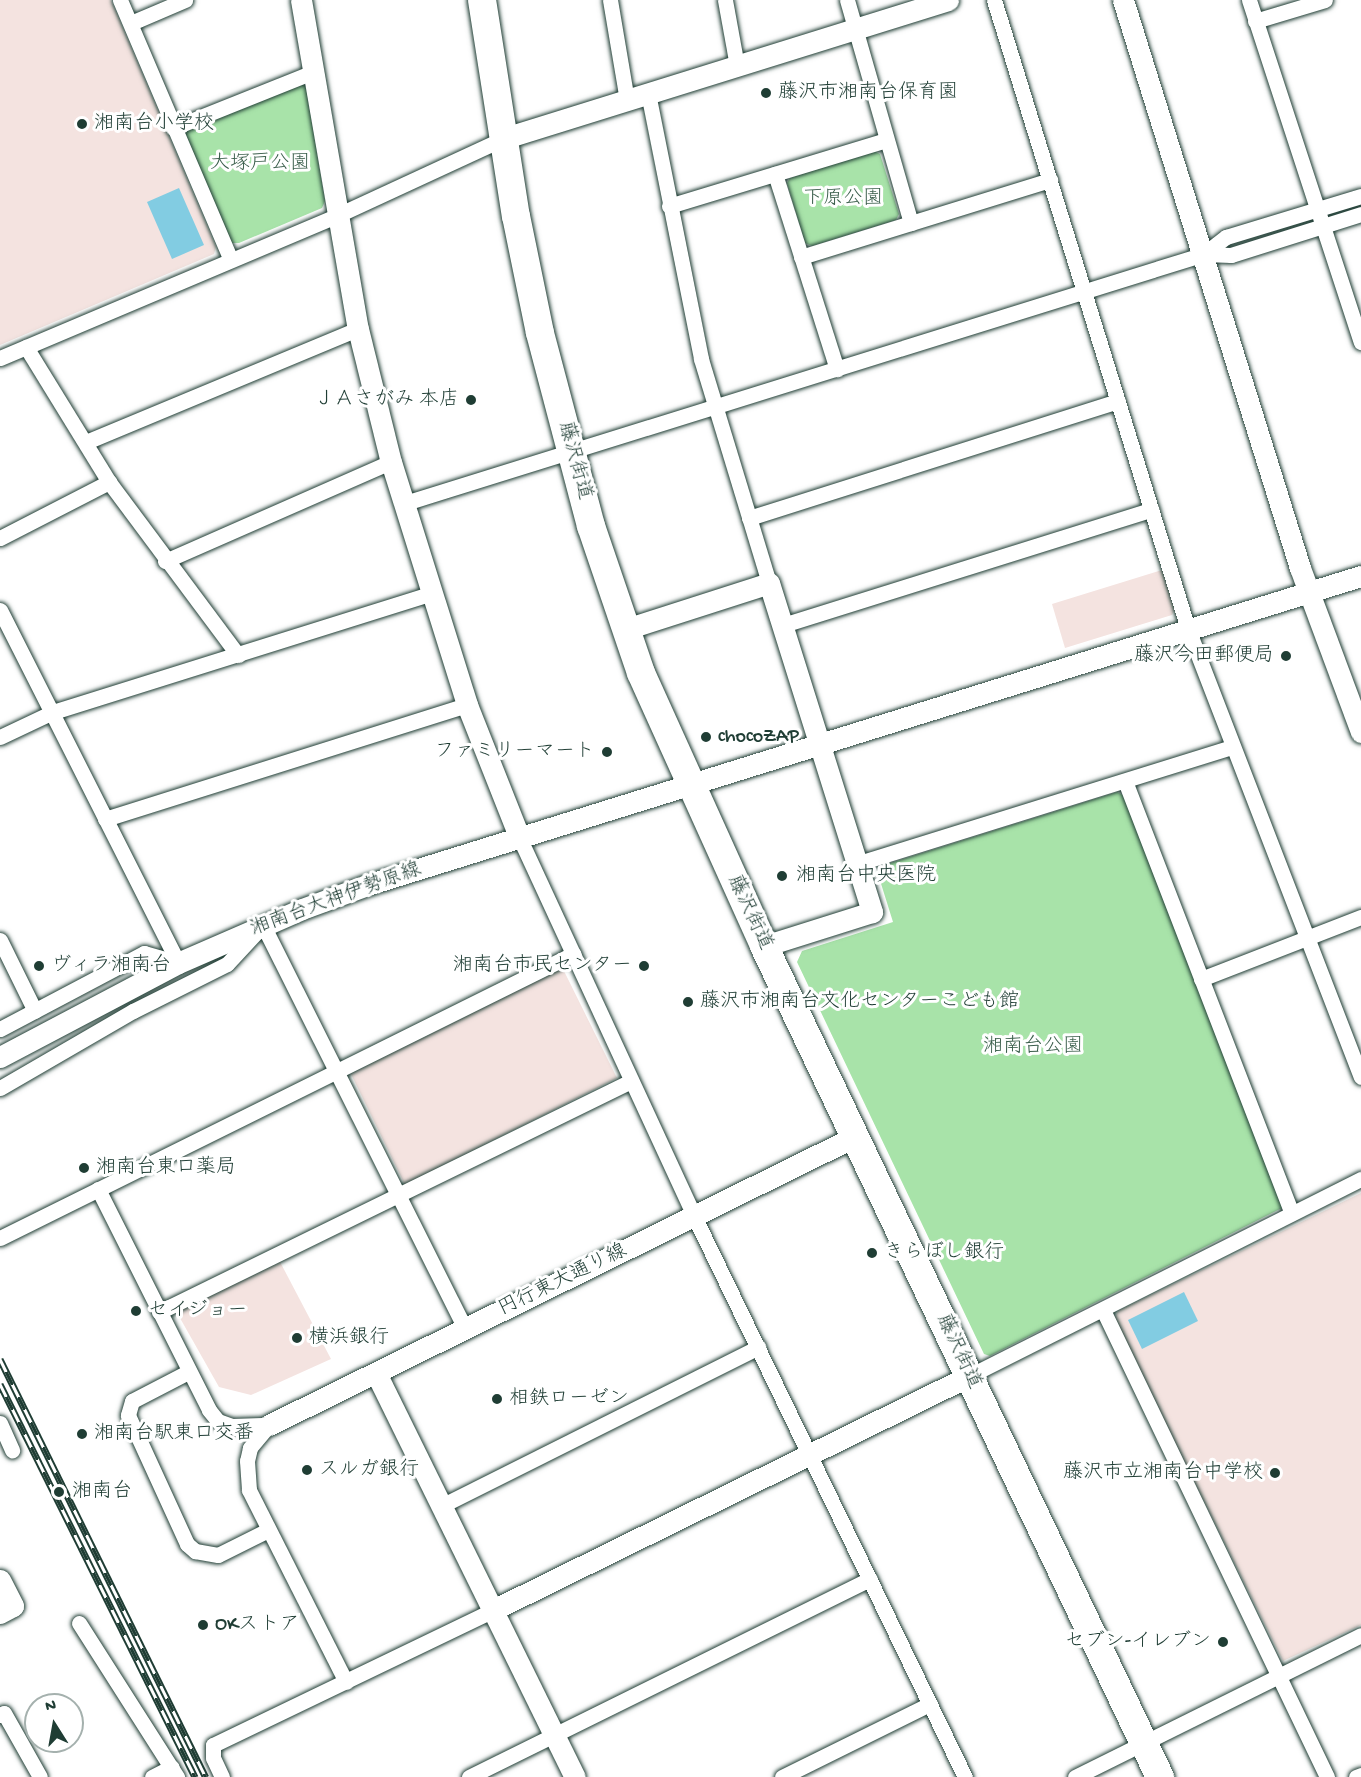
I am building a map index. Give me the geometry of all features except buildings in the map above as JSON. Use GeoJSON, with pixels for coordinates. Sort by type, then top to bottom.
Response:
{"type":"FeatureCollection","features":[{"type":"Feature","properties":{"kind":"highway","name":"藤沢街道"},"geometry":{"type":"LineString","coordinates":[[482,0],[540,333],[571,452],[626,629],[690,785],[764,946],[1160,1777]]}},
{"type":"Feature","properties":{"kind":"street"},"geometry":{"type":"LineString","coordinates":[[120,0],[172,128],[230,258]]}},
{"type":"Feature","properties":{"kind":"street"},"geometry":{"type":"LineString","coordinates":[[131,23],[185,0]]}},
{"type":"Feature","properties":{"kind":"street"},"geometry":{"type":"LineString","coordinates":[[301,0],[358,329],[402,504],[429,594],[467,705],[520,839],[631,1081],[965,1777]]}},
{"type":"Feature","properties":{"kind":"street"},"geometry":{"type":"LineString","coordinates":[[610,0],[627,100]]}},
{"type":"Feature","properties":{"kind":"street"},"geometry":{"type":"LineString","coordinates":[[725,0],[737,66]]}},
{"type":"Feature","properties":{"kind":"street"},"geometry":{"type":"LineString","coordinates":[[847,0],[852,30],[911,223]]}},
{"type":"Feature","properties":{"kind":"street"},"geometry":{"type":"LineString","coordinates":[[0,358],[230,258],[338,215],[505,138],[948,0]]}},
{"type":"Feature","properties":{"kind":"street"},"geometry":{"type":"LineString","coordinates":[[994,0],[1188,629],[1361,1077]]}},
{"type":"Feature","properties":{"kind":"street"},"geometry":{"type":"LineString","coordinates":[[1123,0],[1309,592],[1357,710],[1361,732]]}},
{"type":"Feature","properties":{"kind":"street"},"geometry":{"type":"LineString","coordinates":[[1249,0],[1360,332]]}},
{"type":"Feature","properties":{"kind":"street"},"geometry":{"type":"LineString","coordinates":[[1255,21],[1325,0]]}},
{"type":"Feature","properties":{"kind":"street"},"geometry":{"type":"LineString","coordinates":[[172,128],[313,72]]}},
{"type":"Feature","properties":{"kind":"street"},"geometry":{"type":"LineString","coordinates":[[648,93],[669,206],[714,407],[872,912],[764,946]]}},
{"type":"Feature","properties":{"kind":"street"},"geometry":{"type":"LineString","coordinates":[[669,206],[886,140]]}},
{"type":"Feature","properties":{"kind":"street"},"geometry":{"type":"LineString","coordinates":[[775,174],[837,369]]}},
{"type":"Feature","properties":{"kind":"street"},"geometry":{"type":"LineString","coordinates":[[801,257],[1050,180]]}},
{"type":"Feature","properties":{"kind":"street"},"geometry":{"type":"LineString","coordinates":[[1204,254],[1226,237],[1361,195]]}},
{"type":"Feature","properties":{"kind":"street"},"geometry":{"type":"LineString","coordinates":[[402,504],[1204,254],[1231,255],[1361,214]]}},
{"type":"Feature","properties":{"kind":"street"},"geometry":{"type":"LineString","coordinates":[[86,442],[358,329]]}},
{"type":"Feature","properties":{"kind":"street"},"geometry":{"type":"LineString","coordinates":[[26,347],[109,482],[165,561],[238,655]]}},
{"type":"Feature","properties":{"kind":"street"},"geometry":{"type":"LineString","coordinates":[[749,518],[1118,401]]}},
{"type":"Feature","properties":{"kind":"street"},"geometry":{"type":"LineString","coordinates":[[165,561],[391,462]]}},
{"type":"Feature","properties":{"kind":"street"},"geometry":{"type":"LineString","coordinates":[[0,538],[109,482]]}},
{"type":"Feature","properties":{"kind":"street"},"geometry":{"type":"LineString","coordinates":[[783,625],[1151,510]]}},
{"type":"Feature","properties":{"kind":"street","name":"湘南台大神伊勢原線"},"geometry":{"type":"LineString","coordinates":[[0,1057],[178,963],[264,925],[370,884],[1361,576]]}},
{"type":"Feature","properties":{"kind":"street"},"geometry":{"type":"LineString","coordinates":[[626,629],[769,583]]}},
{"type":"Feature","properties":{"kind":"street"},"geometry":{"type":"LineString","coordinates":[[0,737],[53,712],[429,594]]}},
{"type":"Feature","properties":{"kind":"street"},"geometry":{"type":"LineString","coordinates":[[0,611],[178,963]]}},
{"type":"Feature","properties":{"kind":"street"},"geometry":{"type":"LineString","coordinates":[[105,819],[467,705]]}},
{"type":"Feature","properties":{"kind":"street"},"geometry":{"type":"LineString","coordinates":[[856,864],[1232,747]]}},
{"type":"Feature","properties":{"kind":"street"},"geometry":{"type":"LineString","coordinates":[[1125,781],[1292,1213]]}},
{"type":"Feature","properties":{"kind":"street"},"geometry":{"type":"LineString","coordinates":[[1201,979],[1361,917]]}},
{"type":"Feature","properties":{"kind":"street"},"geometry":{"type":"LineString","coordinates":[[0,1088],[167,993],[227,964],[264,925],[465,1329]]}},
{"type":"Feature","properties":{"kind":"street"},"geometry":{"type":"LineString","coordinates":[[0,940],[34,1011]]}},
{"type":"Feature","properties":{"kind":"street"},"geometry":{"type":"LineString","coordinates":[[0,1029],[144,953],[178,963]]}},
{"type":"Feature","properties":{"kind":"street"},"geometry":{"type":"LineString","coordinates":[[0,1238],[573,954]]}},
{"type":"Feature","properties":{"kind":"street"},"geometry":{"type":"LineString","coordinates":[[157,974],[167,993]]}},
{"type":"Feature","properties":{"kind":"street"},"geometry":{"type":"LineString","coordinates":[[159,1312],[631,1081]]}},
{"type":"Feature","properties":{"kind":"street","name":"円行東大通り線"},"geometry":{"type":"LineString","coordinates":[[269,1425],[856,1136]]}},
{"type":"Feature","properties":{"kind":"street"},"geometry":{"type":"LineString","coordinates":[[222,1777],[213,1758],[213,1745],[810,1455],[1361,1179]]}},
{"type":"Feature","properties":{"kind":"street"},"geometry":{"type":"LineString","coordinates":[[98,1189],[188,1372],[218,1420],[249,1427],[269,1425]]}},
{"type":"Feature","properties":{"kind":"street"},"geometry":{"type":"LineString","coordinates":[[1103,1310],[1327,1777]]}},
{"type":"Feature","properties":{"kind":"street"},"geometry":{"type":"LineString","coordinates":[[441,1506],[758,1347]]}},
{"type":"Feature","properties":{"kind":"street"},"geometry":{"type":"LineString","coordinates":[[188,1372],[132,1401],[128,1414],[187,1544],[195,1551],[218,1555],[268,1530]]}},
{"type":"Feature","properties":{"kind":"street"},"geometry":{"type":"LineString","coordinates":[[376,1373],[575,1777]]}},
{"type":"Feature","properties":{"kind":"street"},"geometry":{"type":"LineString","coordinates":[[0,1423],[12,1450]]}},
{"type":"Feature","properties":{"kind":"street"},"geometry":{"type":"LineString","coordinates":[[269,1425],[250,1448],[246,1476],[268,1530],[346,1682]]}},
{"type":"Feature","properties":{"kind":"street"},"geometry":{"type":"LineString","coordinates":[[469,1777],[870,1579]]}},
{"type":"Feature","properties":{"kind":"street"},"geometry":{"type":"LineString","coordinates":[[0,1580],[13,1606],[0,1613]]}},
{"type":"Feature","properties":{"kind":"street"},"geometry":{"type":"LineString","coordinates":[[79,1623],[175,1772],[152,1777]]}},
{"type":"Feature","properties":{"kind":"street"},"geometry":{"type":"LineString","coordinates":[[1076,1777],[1361,1635]]}},
{"type":"Feature","properties":{"kind":"street"},"geometry":{"type":"LineString","coordinates":[[782,1777],[930,1704]]}},
{"type":"Feature","properties":{"kind":"street"},"geometry":{"type":"LineString","coordinates":[[2,1712],[40,1777]]}},
{"type":"Feature","properties":{"kind":"street"},"geometry":{"type":"LineString","coordinates":[[1356,1777],[1361,1775]]}},
{"type":"Feature","properties":{"kind":"shaded area","name":"湘南台小学校"},"geometry":{"type":"Polygon","coordinates":[[[0,0],[111,0],[216,247],[214,254],[0,345],[0,0]]]}},
{"type":"Feature","properties":{"kind":"shaded area"},"geometry":{"type":"Polygon","coordinates":[[[1162,570],[1175,609],[1172,615],[1065,648],[1052,604],[1162,570]]]}},
{"type":"Feature","properties":{"kind":"shaded area"},"geometry":{"type":"Polygon","coordinates":[[[562,967],[617,1078],[405,1185],[350,1072],[562,967]]]}},
{"type":"Feature","properties":{"kind":"shaded area","name":"藤沢市立湘南台中学校"},"geometry":{"type":"Polygon","coordinates":[[[1361,1193],[1361,1625],[1283,1661],[1114,1319],[1118,1311],[1361,1193]]]}},
{"type":"Feature","properties":{"kind":"shaded area"},"geometry":{"type":"Polygon","coordinates":[[[278,1258],[331,1359],[251,1395],[219,1387],[176,1311],[278,1258]]]}},
{"type":"Feature","properties":{"kind":"green space","name":"大塚戸公園"},"geometry":{"type":"Polygon","coordinates":[[[300,83],[306,86],[325,201],[322,208],[239,243],[231,243],[183,132],[300,83]]]}},
{"type":"Feature","properties":{"kind":"green space","name":"下原公園"},"geometry":{"type":"Polygon","coordinates":[[[874,151],[880,154],[899,214],[896,220],[812,246],[805,243],[787,183],[790,178],[874,151]]]}},
{"type":"Feature","properties":{"kind":"green space","name":"湘南台公園"},"geometry":{"type":"Polygon","coordinates":[[[1117,792],[1125,796],[1284,1207],[990,1356],[984,1354],[797,962],[802,951],[893,922],[878,874],[884,865],[1117,792]]]}},
{"type":"Feature","properties":{"kind":"water"},"geometry":{"type":"Polygon","coordinates":[[[179,188],[204,245],[172,259],[147,202],[179,188]]]}},
{"type":"Feature","properties":{"kind":"water"},"geometry":{"type":"Polygon","coordinates":[[[1184,1292],[1198,1321],[1142,1349],[1128,1320],[1184,1292]]]}},
{"type":"Feature","properties":{"kind":"railway"},"geometry":{"type":"LineString","coordinates":[[0,1359],[206,1777]]}},
{"type":"Feature","properties":{"kind":"railway"},"geometry":{"type":"LineString","coordinates":[[0,1384],[195,1777]]}},
{"type":"Feature","properties":{"kind":"place","name":"藤沢市湘南台保育園"},"geometry":{"type":"Point","coordinates":[766,93]}},
{"type":"Feature","properties":{"kind":"place","name":"湘南台小学校"},"geometry":{"type":"Point","coordinates":[82,124]}},
{"type":"Feature","properties":{"kind":"place","name":"ＪＡさがみ 本店"},"geometry":{"type":"Point","coordinates":[471,400]}},
{"type":"Feature","properties":{"kind":"place","name":"藤沢今田郵便局"},"geometry":{"type":"Point","coordinates":[1286,656]}},
{"type":"Feature","properties":{"kind":"place","name":"chocoZAP"},"geometry":{"type":"Point","coordinates":[706,737]}},
{"type":"Feature","properties":{"kind":"place","name":"ファミリーマート"},"geometry":{"type":"Point","coordinates":[607,752]}},
{"type":"Feature","properties":{"kind":"place","name":"湘南台中央医院"},"geometry":{"type":"Point","coordinates":[782,876]}},
{"type":"Feature","properties":{"kind":"place","name":"ヴィラ湘南台"},"geometry":{"type":"Point","coordinates":[39,966]}},
{"type":"Feature","properties":{"kind":"place","name":"湘南台市民センター"},"geometry":{"type":"Point","coordinates":[644,966]}},
{"type":"Feature","properties":{"kind":"place","name":"藤沢市湘南台文化センターこども館"},"geometry":{"type":"Point","coordinates":[688,1002]}},
{"type":"Feature","properties":{"kind":"place","name":"湘南台東口薬局"},"geometry":{"type":"Point","coordinates":[84,1168]}},
{"type":"Feature","properties":{"kind":"place","name":"きらぼし銀行"},"geometry":{"type":"Point","coordinates":[872,1253]}},
{"type":"Feature","properties":{"kind":"place","name":"セイジョー"},"geometry":{"type":"Point","coordinates":[136,1311]}},
{"type":"Feature","properties":{"kind":"place","name":"横浜銀行"},"geometry":{"type":"Point","coordinates":[297,1338]}},
{"type":"Feature","properties":{"kind":"place","name":"相鉄ローゼン"},"geometry":{"type":"Point","coordinates":[497,1399]}},
{"type":"Feature","properties":{"kind":"place","name":"湘南台駅東口交番"},"geometry":{"type":"Point","coordinates":[82,1434]}},
{"type":"Feature","properties":{"kind":"place","name":"スルガ銀行"},"geometry":{"type":"Point","coordinates":[307,1470]}},
{"type":"Feature","properties":{"kind":"place","name":"藤沢市立湘南台中学校"},"geometry":{"type":"Point","coordinates":[1275,1473]}},
{"type":"Feature","properties":{"kind":"place","name":"湘南台"},"geometry":{"type":"Point","coordinates":[59,1492]}},
{"type":"Feature","properties":{"kind":"place","name":"OKストア"},"geometry":{"type":"Point","coordinates":[203,1625]}},
{"type":"Feature","properties":{"kind":"place","name":"セブン-イレブン"},"geometry":{"type":"Point","coordinates":[1223,1642]}}]}
